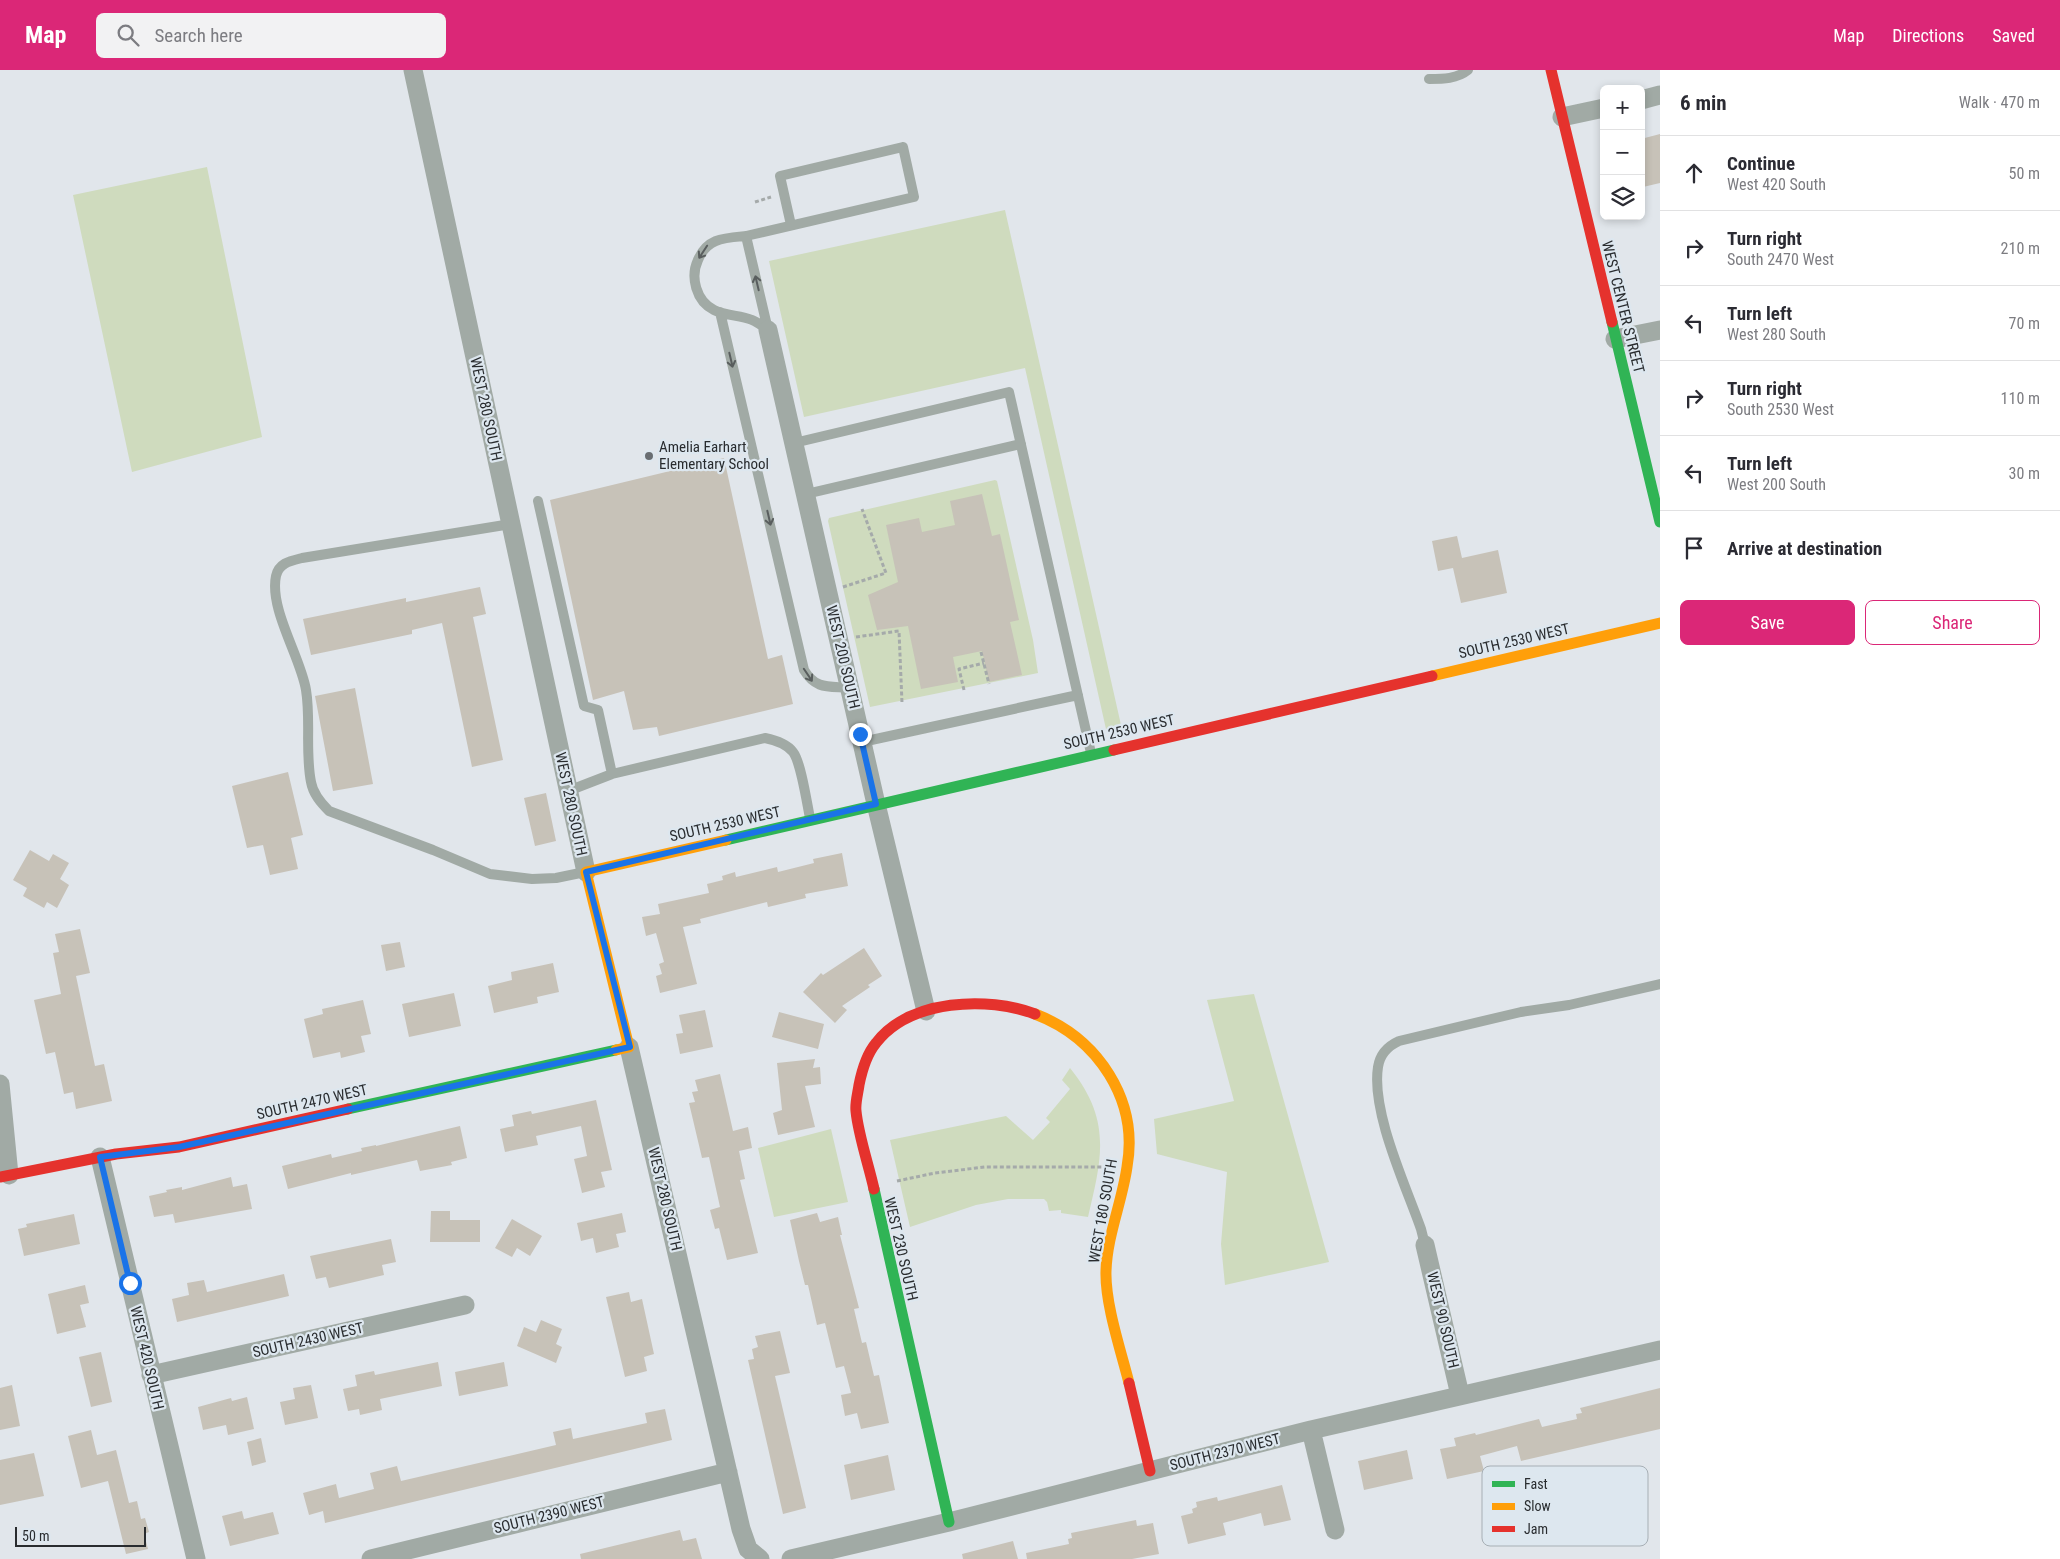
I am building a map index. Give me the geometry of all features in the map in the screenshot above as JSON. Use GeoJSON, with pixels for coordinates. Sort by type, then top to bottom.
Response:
{"type":"FeatureCollection","features":[{"type":"Feature","properties":{"kind":"street","name":"WEST 280 SOUTH"},"geometry":{"type":"LineString","coordinates":[[413,70],[586,872],[630,1047],[744,1541],[748,1549],[760,1559]]}},
{"type":"Feature","properties":{"kind":"street","name":"WEST CENTER STREET"},"geometry":{"type":"LineString","coordinates":[[1552,70],[1660,522]]}},
{"type":"Feature","properties":{"kind":"street"},"geometry":{"type":"LineString","coordinates":[[1645,99],[1660,95]]}},
{"type":"Feature","properties":{"kind":"street"},"geometry":{"type":"LineString","coordinates":[[1562,117],[1600,109]]}},
{"type":"Feature","properties":{"kind":"street","name":"WEST 200 SOUTH"},"geometry":{"type":"LineString","coordinates":[[768,330],[876,804],[926,1011]]}},
{"type":"Feature","properties":{"kind":"street"},"geometry":{"type":"LineString","coordinates":[[1616,340],[1660,330]]}},
{"type":"Feature","properties":{"kind":"street","name":"SOUTH 2530 WEST"},"geometry":{"type":"LineString","coordinates":[[586,872],[1660,623]]}},
{"type":"Feature","properties":{"kind":"street","name":"WEST 180 SOUTH"},"geometry":{"type":"LineString","coordinates":[[926,1011],[950,1005],[974,1004],[992,1005],[1035,1014],[1075,1033],[1094,1051],[1111,1074],[1122,1101],[1130,1144],[1128,1164],[1108,1260],[1106,1279],[1112,1313],[1150,1471]]}},
{"type":"Feature","properties":{"kind":"street","name":"WEST 230 SOUTH"},"geometry":{"type":"LineString","coordinates":[[926,1011],[888,1030],[874,1045],[861,1073],[856,1111],[948,1522]]}},
{"type":"Feature","properties":{"kind":"street","name":"SOUTH 2470 WEST"},"geometry":{"type":"LineString","coordinates":[[5,1176],[100,1157],[179,1147],[630,1047]]}},
{"type":"Feature","properties":{"kind":"street"},"geometry":{"type":"LineString","coordinates":[[0,1084],[5,1176]]}},
{"type":"Feature","properties":{"kind":"street","name":"WEST 420 SOUTH"},"geometry":{"type":"LineString","coordinates":[[100,1157],[196,1559]]}},
{"type":"Feature","properties":{"kind":"street","name":"WEST 90 SOUTH"},"geometry":{"type":"LineString","coordinates":[[1425,1245],[1460,1395]]}},
{"type":"Feature","properties":{"kind":"street","name":"SOUTH 2430 WEST"},"geometry":{"type":"LineString","coordinates":[[152,1376],[465,1305]]}},
{"type":"Feature","properties":{"kind":"street","name":"SOUTH 2370 WEST"},"geometry":{"type":"LineString","coordinates":[[791,1559],[948,1522],[1311,1430],[1660,1350]]}},
{"type":"Feature","properties":{"kind":"street"},"geometry":{"type":"LineString","coordinates":[[1311,1430],[1335,1530]]}},
{"type":"Feature","properties":{"kind":"street","name":"SOUTH 2390 WEST"},"geometry":{"type":"LineString","coordinates":[[371,1559],[728,1472]]}},
{"type":"Feature","properties":{"kind":"lane"},"geometry":{"type":"LineString","coordinates":[[1429,79],[1446,79],[1468,70]]}},
{"type":"Feature","properties":{"kind":"lane"},"geometry":{"type":"LineString","coordinates":[[768,330],[754,320],[712,309],[696,290],[694,278],[695,265],[701,251],[709,242],[722,238],[746,236],[914,197],[903,147],[780,176],[791,225]]}},
{"type":"Feature","properties":{"kind":"lane"},"geometry":{"type":"LineString","coordinates":[[746,236],[768,330]]}},
{"type":"Feature","properties":{"kind":"lane"},"geometry":{"type":"LineString","coordinates":[[720,312],[804,670],[810,680],[819,685],[850,688]]}},
{"type":"Feature","properties":{"kind":"lane"},"geometry":{"type":"LineString","coordinates":[[794,443],[1009,392],[1091,754]]}},
{"type":"Feature","properties":{"kind":"lane"},"geometry":{"type":"LineString","coordinates":[[806,494],[1021,444]]}},
{"type":"Feature","properties":{"kind":"lane"},"geometry":{"type":"LineString","coordinates":[[538,501],[584,706],[598,710],[612,774]]}},
{"type":"Feature","properties":{"kind":"lane"},"geometry":{"type":"LineString","coordinates":[[511,524],[302,558],[285,562],[278,570],[275,578],[278,607],[306,690],[311,784],[319,801],[329,811],[433,850],[490,874],[532,879],[556,878],[586,872]]}},
{"type":"Feature","properties":{"kind":"lane"},"geometry":{"type":"LineString","coordinates":[[862,742],[1078,695]]}},
{"type":"Feature","properties":{"kind":"lane"},"geometry":{"type":"LineString","coordinates":[[568,791],[612,774],[765,738],[780,742],[793,752],[798,762],[810,819]]}},
{"type":"Feature","properties":{"kind":"lane"},"geometry":{"type":"LineString","coordinates":[[1425,1245],[1382,1115],[1377,1087],[1378,1066],[1381,1056],[1389,1046],[1398,1041],[1477,1022],[1521,1012],[1604,998],[1660,984]]}},
{"type":"Feature","properties":{"kind":"path"},"geometry":{"type":"LineString","coordinates":[[841,587],[886,573],[862,509]]}},
{"type":"Feature","properties":{"kind":"path"},"geometry":{"type":"LineString","coordinates":[[852,638],[899,631],[902,703]]}},
{"type":"Feature","properties":{"kind":"path"},"geometry":{"type":"LineString","coordinates":[[981,652],[989,684]]}},
{"type":"Feature","properties":{"kind":"path"},"geometry":{"type":"LineString","coordinates":[[964,690],[959,669],[984,663]]}},
{"type":"Feature","properties":{"kind":"path"},"geometry":{"type":"LineString","coordinates":[[896,1181],[935,1173],[985,1167],[1102,1168]]}},
{"type":"Feature","properties":{"kind":"green space"},"geometry":{"type":"Polygon","coordinates":[[[207,167],[262,437],[132,472],[73,195],[207,167]]]}},
{"type":"Feature","properties":{"kind":"green space"},"geometry":{"type":"Polygon","coordinates":[[[1005,210],[1121,725],[1106,729],[1025,368],[804,417],[769,261],[1005,210]]]}},
{"type":"Feature","properties":{"kind":"green space"},"geometry":{"type":"Polygon","coordinates":[[[997,481],[1033,640],[1038,673],[870,707],[828,521],[829,518],[997,481]]]}},
{"type":"Feature","properties":{"kind":"green space"},"geometry":{"type":"Polygon","coordinates":[[[1254,994],[1329,1262],[1225,1285],[1221,1244],[1227,1172],[1157,1154],[1154,1119],[1234,1101],[1207,1000],[1254,994]]]}},
{"type":"Feature","properties":{"kind":"green space"},"geometry":{"type":"Polygon","coordinates":[[[1070,1068],[1083,1087],[1098,1122],[1100,1158],[1088,1217],[1061,1213],[1061,1210],[1049,1211],[1047,1202],[1044,1199],[1008,1199],[976,1205],[910,1227],[890,1140],[1006,1116],[1033,1140],[1050,1122],[1046,1118],[1070,1089],[1062,1080],[1070,1068]]]}},
{"type":"Feature","properties":{"kind":"green space"},"geometry":{"type":"Polygon","coordinates":[[[831,1129],[848,1202],[774,1217],[758,1148],[831,1129]]]}},
{"type":"Feature","properties":{"kind":"building"},"geometry":{"type":"Polygon","coordinates":[[[1660,134],[1660,183],[1645,187],[1645,175],[1645,138],[1660,134]]]}},
{"type":"Feature","properties":{"kind":"building","name":"Amelia Earhart Elementary School"},"geometry":{"type":"Polygon","coordinates":[[[724,458],[768,659],[782,655],[793,704],[659,736],[657,727],[633,730],[624,691],[593,700],[550,500],[724,458]]]}},
{"type":"Feature","properties":{"kind":"building"},"geometry":{"type":"Polygon","coordinates":[[[982,494],[992,536],[1000,534],[1019,620],[1010,622],[1022,675],[989,682],[982,651],[953,657],[958,682],[921,689],[908,626],[877,630],[868,595],[898,582],[886,525],[919,518],[922,532],[955,525],[950,501],[982,494]]]}},
{"type":"Feature","properties":{"kind":"building"},"geometry":{"type":"Polygon","coordinates":[[[1457,536],[1462,558],[1498,550],[1507,593],[1461,603],[1453,568],[1438,571],[1432,541],[1457,536]]]}},
{"type":"Feature","properties":{"kind":"building"},"geometry":{"type":"Polygon","coordinates":[[[480,587],[486,614],[473,617],[503,760],[472,767],[442,623],[412,630],[412,634],[311,655],[303,619],[406,598],[406,602],[480,587]]]}},
{"type":"Feature","properties":{"kind":"building"},"geometry":{"type":"Polygon","coordinates":[[[355,688],[373,784],[333,791],[315,696],[355,688]]]}},
{"type":"Feature","properties":{"kind":"building"},"geometry":{"type":"Polygon","coordinates":[[[288,772],[303,835],[291,838],[298,869],[270,875],[263,845],[247,848],[232,786],[288,772]]]}},
{"type":"Feature","properties":{"kind":"building"},"geometry":{"type":"Polygon","coordinates":[[[546,793],[556,841],[535,846],[524,798],[546,793]]]}},
{"type":"Feature","properties":{"kind":"building"},"geometry":{"type":"Polygon","coordinates":[[[30,850],[49,861],[53,854],[69,863],[60,879],[69,885],[57,908],[47,902],[44,908],[23,896],[27,888],[13,880],[30,850]]]}},
{"type":"Feature","properties":{"kind":"building"},"geometry":{"type":"Polygon","coordinates":[[[842,853],[848,886],[805,894],[806,898],[768,907],[767,902],[700,919],[701,923],[683,927],[697,984],[660,993],[656,976],[662,974],[659,964],[664,962],[656,933],[646,936],[642,917],[660,914],[658,904],[709,893],[707,884],[723,880],[722,876],[735,872],[736,877],[777,867],[778,872],[814,863],[813,859],[842,853]]]}},
{"type":"Feature","properties":{"kind":"building"},"geometry":{"type":"Polygon","coordinates":[[[80,929],[90,973],[76,976],[95,1066],[104,1064],[112,1101],[76,1109],[73,1092],[64,1094],[55,1052],[46,1054],[34,1000],[61,994],[53,953],[59,952],[55,934],[80,929]]]}},
{"type":"Feature","properties":{"kind":"building"},"geometry":{"type":"Polygon","coordinates":[[[400,942],[405,967],[386,971],[381,945],[400,942]]]}},
{"type":"Feature","properties":{"kind":"building"},"geometry":{"type":"Polygon","coordinates":[[[864,948],[882,976],[868,985],[870,987],[842,1006],[847,1010],[835,1023],[803,992],[821,973],[823,975],[864,948]]]}},
{"type":"Feature","properties":{"kind":"building"},"geometry":{"type":"Polygon","coordinates":[[[553,963],[559,992],[537,997],[538,1003],[494,1013],[488,986],[512,980],[511,972],[553,963]]]}},
{"type":"Feature","properties":{"kind":"building"},"geometry":{"type":"Polygon","coordinates":[[[454,993],[461,1026],[409,1037],[402,1004],[454,993]]]}},
{"type":"Feature","properties":{"kind":"building"},"geometry":{"type":"Polygon","coordinates":[[[363,1000],[371,1034],[361,1036],[365,1052],[341,1058],[340,1052],[313,1058],[304,1019],[323,1014],[322,1009],[363,1000]]]}},
{"type":"Feature","properties":{"kind":"building"},"geometry":{"type":"Polygon","coordinates":[[[705,1010],[713,1047],[680,1054],[676,1034],[683,1033],[679,1015],[705,1010]]]}},
{"type":"Feature","properties":{"kind":"building"},"geometry":{"type":"Polygon","coordinates":[[[779,1012],[824,1024],[818,1049],[772,1037],[779,1012]]]}},
{"type":"Feature","properties":{"kind":"building"},"geometry":{"type":"Polygon","coordinates":[[[815,1059],[813,1068],[820,1067],[821,1084],[805,1086],[815,1127],[778,1135],[773,1113],[782,1110],[777,1063],[815,1059]]]}},
{"type":"Feature","properties":{"kind":"building"},"geometry":{"type":"Polygon","coordinates":[[[720,1074],[733,1131],[748,1127],[752,1148],[739,1151],[745,1179],[740,1180],[758,1253],[727,1260],[719,1228],[715,1229],[710,1210],[720,1207],[709,1157],[702,1158],[689,1103],[695,1102],[692,1092],[698,1091],[695,1080],[720,1074]]]}},
{"type":"Feature","properties":{"kind":"building"},"geometry":{"type":"Polygon","coordinates":[[[596,1100],[612,1170],[601,1172],[605,1187],[582,1193],[574,1159],[587,1156],[581,1126],[536,1136],[538,1145],[505,1152],[500,1129],[514,1126],[512,1115],[531,1111],[532,1114],[596,1100]]]}},
{"type":"Feature","properties":{"kind":"building"},"geometry":{"type":"Polygon","coordinates":[[[460,1126],[467,1158],[451,1162],[452,1165],[420,1171],[417,1160],[351,1175],[351,1173],[288,1189],[282,1166],[331,1154],[332,1158],[362,1151],[361,1148],[460,1126]]]}},
{"type":"Feature","properties":{"kind":"building"},"geometry":{"type":"Polygon","coordinates":[[[231,1177],[233,1187],[247,1184],[252,1209],[175,1223],[173,1214],[154,1217],[149,1196],[167,1192],[166,1190],[182,1187],[182,1190],[231,1177]]]}},
{"type":"Feature","properties":{"kind":"building"},"geometry":{"type":"Polygon","coordinates":[[[431,1211],[450,1211],[450,1220],[480,1220],[480,1242],[430,1242],[431,1211]]]}},
{"type":"Feature","properties":{"kind":"building"},"geometry":{"type":"Polygon","coordinates":[[[622,1213],[626,1232],[616,1234],[619,1247],[596,1253],[593,1238],[581,1241],[577,1223],[622,1213]]]}},
{"type":"Feature","properties":{"kind":"building"},"geometry":{"type":"Polygon","coordinates":[[[817,1213],[820,1222],[838,1217],[842,1235],[840,1235],[859,1308],[854,1309],[862,1343],[866,1342],[874,1376],[879,1375],[889,1423],[861,1429],[857,1413],[845,1416],[841,1395],[851,1393],[844,1366],[836,1368],[825,1323],[817,1325],[808,1285],[805,1285],[790,1220],[817,1213]]]}},
{"type":"Feature","properties":{"kind":"building"},"geometry":{"type":"Polygon","coordinates":[[[74,1214],[80,1244],[24,1256],[18,1229],[27,1227],[26,1224],[74,1214]]]}},
{"type":"Feature","properties":{"kind":"building"},"geometry":{"type":"Polygon","coordinates":[[[512,1219],[542,1236],[530,1256],[517,1248],[512,1257],[495,1248],[512,1219]]]}},
{"type":"Feature","properties":{"kind":"building"},"geometry":{"type":"Polygon","coordinates":[[[391,1239],[396,1262],[382,1265],[384,1275],[329,1288],[326,1277],[316,1279],[310,1256],[391,1239]]]}},
{"type":"Feature","properties":{"kind":"building"},"geometry":{"type":"Polygon","coordinates":[[[284,1274],[289,1296],[177,1322],[172,1299],[189,1295],[187,1283],[204,1280],[207,1292],[284,1274]]]}},
{"type":"Feature","properties":{"kind":"building"},"geometry":{"type":"Polygon","coordinates":[[[85,1285],[89,1303],[80,1305],[86,1327],[57,1334],[48,1294],[85,1285]]]}},
{"type":"Feature","properties":{"kind":"building"},"geometry":{"type":"Polygon","coordinates":[[[629,1292],[631,1302],[642,1299],[654,1354],[644,1357],[647,1371],[625,1377],[606,1297],[629,1292]]]}},
{"type":"Feature","properties":{"kind":"building"},"geometry":{"type":"Polygon","coordinates":[[[541,1320],[562,1329],[556,1344],[562,1347],[556,1363],[517,1346],[524,1327],[536,1332],[541,1320]]]}},
{"type":"Feature","properties":{"kind":"building"},"geometry":{"type":"Polygon","coordinates":[[[780,1331],[790,1373],[775,1376],[806,1508],[783,1514],[748,1360],[754,1359],[752,1349],[758,1347],[755,1336],[780,1331]]]}},
{"type":"Feature","properties":{"kind":"building"},"geometry":{"type":"Polygon","coordinates":[[[101,1352],[112,1402],[91,1407],[79,1357],[101,1352]]]}},
{"type":"Feature","properties":{"kind":"building"},"geometry":{"type":"Polygon","coordinates":[[[438,1362],[442,1386],[380,1399],[382,1410],[360,1415],[359,1409],[348,1411],[343,1389],[357,1386],[355,1375],[374,1371],[375,1375],[438,1362]]]}},
{"type":"Feature","properties":{"kind":"building"},"geometry":{"type":"Polygon","coordinates":[[[504,1362],[508,1386],[459,1396],[455,1372],[504,1362]]]}},
{"type":"Feature","properties":{"kind":"building"},"geometry":{"type":"Polygon","coordinates":[[[12,1385],[20,1426],[0,1430],[0,1388],[12,1385]]]}},
{"type":"Feature","properties":{"kind":"building"},"geometry":{"type":"Polygon","coordinates":[[[311,1385],[318,1418],[285,1425],[280,1402],[295,1399],[293,1388],[311,1385]]]}},
{"type":"Feature","properties":{"kind":"building"},"geometry":{"type":"Polygon","coordinates":[[[1660,1388],[1660,1429],[1521,1461],[1517,1446],[1480,1456],[1482,1471],[1447,1479],[1440,1449],[1456,1446],[1454,1438],[1475,1433],[1476,1435],[1539,1419],[1542,1427],[1577,1419],[1576,1414],[1582,1413],[1580,1408],[1660,1388]]]}},
{"type":"Feature","properties":{"kind":"building"},"geometry":{"type":"Polygon","coordinates":[[[247,1397],[254,1429],[228,1435],[226,1425],[203,1430],[198,1407],[231,1398],[232,1401],[247,1397]]]}},
{"type":"Feature","properties":{"kind":"building"},"geometry":{"type":"Polygon","coordinates":[[[665,1409],[672,1440],[325,1523],[323,1511],[309,1515],[303,1493],[336,1484],[339,1498],[374,1489],[370,1473],[397,1466],[401,1481],[556,1445],[553,1432],[571,1428],[573,1439],[647,1423],[645,1413],[665,1409]]]}},
{"type":"Feature","properties":{"kind":"building"},"geometry":{"type":"Polygon","coordinates":[[[91,1430],[97,1455],[116,1450],[129,1503],[137,1501],[141,1519],[145,1518],[149,1532],[144,1534],[148,1549],[126,1554],[108,1481],[81,1488],[68,1436],[91,1430]]]}},
{"type":"Feature","properties":{"kind":"building"},"geometry":{"type":"Polygon","coordinates":[[[261,1438],[266,1462],[252,1466],[247,1442],[261,1438]]]}},
{"type":"Feature","properties":{"kind":"building"},"geometry":{"type":"Polygon","coordinates":[[[1407,1450],[1413,1479],[1364,1490],[1358,1461],[1407,1450]]]}},
{"type":"Feature","properties":{"kind":"building"},"geometry":{"type":"Polygon","coordinates":[[[34,1453],[44,1496],[0,1505],[0,1460],[34,1453]]]}},
{"type":"Feature","properties":{"kind":"building"},"geometry":{"type":"Polygon","coordinates":[[[888,1455],[895,1490],[851,1500],[844,1465],[888,1455]]]}},
{"type":"Feature","properties":{"kind":"building"},"geometry":{"type":"Polygon","coordinates":[[[1282,1485],[1291,1520],[1264,1526],[1261,1513],[1223,1523],[1226,1535],[1188,1544],[1181,1516],[1193,1513],[1192,1509],[1197,1507],[1196,1502],[1217,1497],[1218,1501],[1282,1485]]]}},
{"type":"Feature","properties":{"kind":"building"},"geometry":{"type":"Polygon","coordinates":[[[242,1511],[244,1519],[273,1512],[279,1534],[230,1546],[222,1516],[242,1511]]]}},
{"type":"Feature","properties":{"kind":"building"},"geometry":{"type":"Polygon","coordinates":[[[1136,1520],[1137,1526],[1153,1523],[1159,1554],[1132,1559],[1027,1559],[1026,1553],[1069,1544],[1068,1539],[1072,1538],[1071,1533],[1136,1520]]]}},
{"type":"Feature","properties":{"kind":"building"},"geometry":{"type":"Polygon","coordinates":[[[680,1530],[683,1541],[696,1538],[702,1559],[581,1559],[580,1554],[680,1530]]]}},
{"type":"Feature","properties":{"kind":"building"},"geometry":{"type":"Polygon","coordinates":[[[1013,1541],[1018,1559],[963,1559],[962,1554],[1013,1541]]]}},
{"type":"Feature","properties":{"kind":"traffic: fast"},"geometry":{"type":"LineString","coordinates":[[1612,322],[1660,522]]}},
{"type":"Feature","properties":{"kind":"traffic: fast"},"geometry":{"type":"LineString","coordinates":[[726,840],[1114,750]]}},
{"type":"Feature","properties":{"kind":"traffic: fast"},"geometry":{"type":"LineString","coordinates":[[348,1109],[616,1050]]}},
{"type":"Feature","properties":{"kind":"traffic: fast"},"geometry":{"type":"LineString","coordinates":[[874,1189],[949,1522]]}},
{"type":"Feature","properties":{"kind":"traffic: slow"},"geometry":{"type":"LineString","coordinates":[[1432,676],[1660,623]]}},
{"type":"Feature","properties":{"kind":"traffic: slow"},"geometry":{"type":"LineString","coordinates":[[616,1050],[629,1047],[586,872],[726,840]]}},
{"type":"Feature","properties":{"kind":"traffic: slow"},"geometry":{"type":"LineString","coordinates":[[1035,1014],[1058,1025],[1078,1039],[1095,1055],[1109,1074],[1120,1095],[1127,1118],[1129,1142],[1127,1167],[1109,1245],[1106,1284],[1111,1313],[1129,1383]]}},
{"type":"Feature","properties":{"kind":"traffic: jam"},"geometry":{"type":"LineString","coordinates":[[1551,70],[1612,322]]}},
{"type":"Feature","properties":{"kind":"traffic: jam"},"geometry":{"type":"LineString","coordinates":[[1114,750],[1432,676]]}},
{"type":"Feature","properties":{"kind":"traffic: jam"},"geometry":{"type":"LineString","coordinates":[[874,1189],[859,1130],[856,1101],[863,1068],[876,1043],[891,1028],[909,1017],[951,1005],[995,1005],[1016,1008],[1035,1014]]}},
{"type":"Feature","properties":{"kind":"traffic: jam"},"geometry":{"type":"LineString","coordinates":[[0,1177],[116,1154],[179,1147],[348,1109]]}},
{"type":"Feature","properties":{"kind":"traffic: jam"},"geometry":{"type":"LineString","coordinates":[[1129,1383],[1150,1471]]}},
{"type":"Feature","properties":{"kind":"place","name":"Amelia Earhart Elementary School"},"geometry":{"type":"Point","coordinates":[649,456]}},
{"type":"Feature","properties":{"kind":"route"},"geometry":{"type":"LineString","coordinates":[[130,1283],[100,1157],[179,1147],[630,1047],[586,872],[876,804],[860,734]]}}]}
